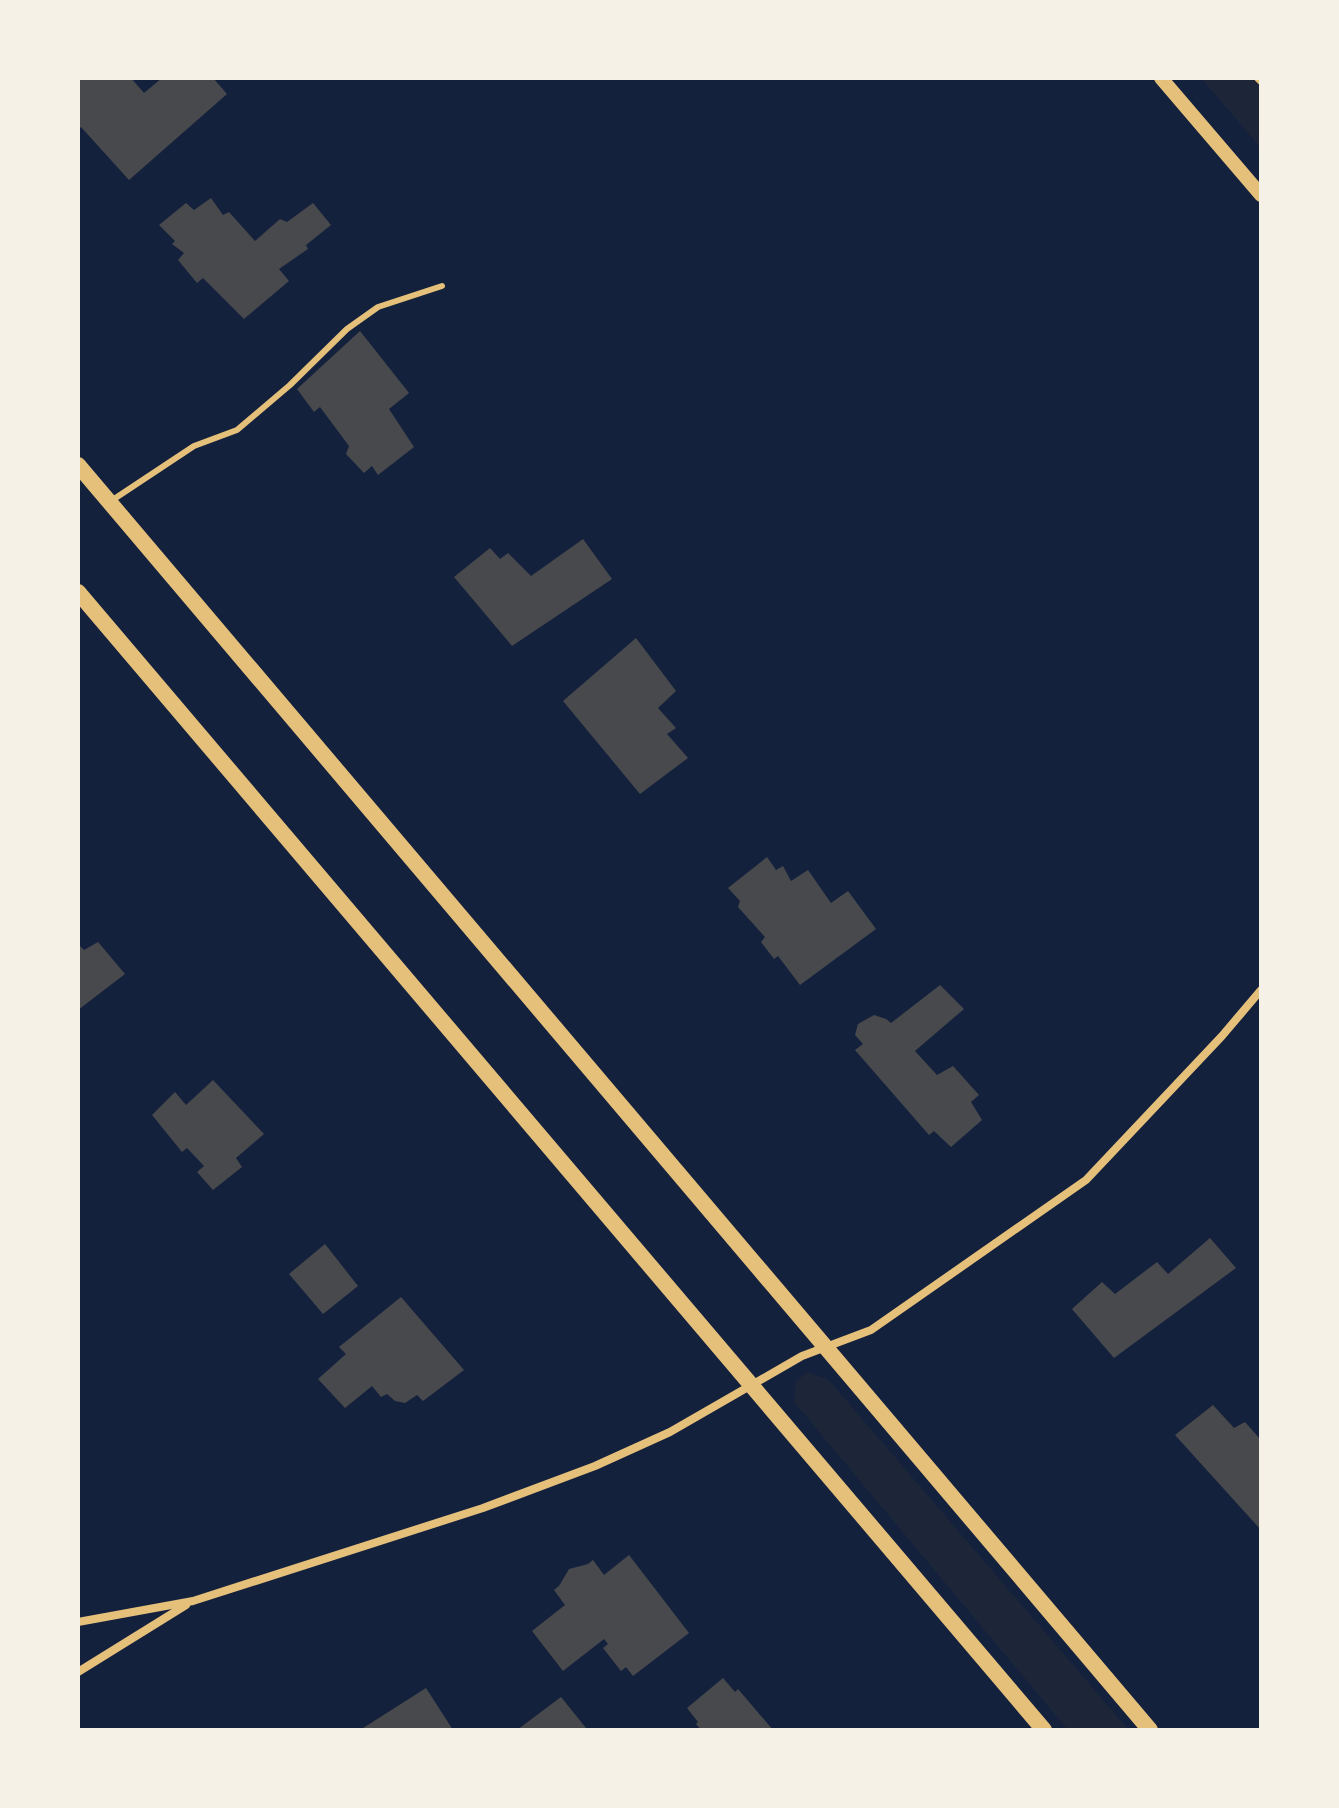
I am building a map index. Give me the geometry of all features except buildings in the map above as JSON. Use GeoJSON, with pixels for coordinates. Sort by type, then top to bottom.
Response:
{"type":"FeatureCollection","features":[{"type":"Feature","properties":{"kind":"main road"},"geometry":{"type":"LineString","coordinates":[[78,465],[1150,1730]]}},
{"type":"Feature","properties":{"kind":"main road"},"geometry":{"type":"LineString","coordinates":[[78,592],[1044,1730]]}},
{"type":"Feature","properties":{"kind":"street"},"geometry":{"type":"LineString","coordinates":[[1161,78],[1261,195]]}},
{"type":"Feature","properties":{"kind":"street"},"geometry":{"type":"LineString","coordinates":[[78,1622],[193,1601],[483,1508],[595,1466],[670,1432],[802,1356],[871,1330],[1086,1180],[1222,1036],[1261,990]]}},
{"type":"Feature","properties":{"kind":"street"},"geometry":{"type":"LineString","coordinates":[[78,1672],[193,1601]]}},
{"type":"Feature","properties":{"kind":"lane"},"geometry":{"type":"LineString","coordinates":[[110,502],[194,446],[237,430],[290,385],[347,329],[378,307],[442,286]]}},
{"type":"Feature","properties":{"kind":"path"},"geometry":{"type":"LineString","coordinates":[[1256,78],[1261,83]]}},
{"type":"Feature","properties":{"kind":"shaded area"},"geometry":{"type":"Polygon","coordinates":[[[1201,78],[1261,78],[1261,148],[1201,78]]]}},
{"type":"Feature","properties":{"kind":"shaded area"},"geometry":{"type":"Polygon","coordinates":[[[808,1372],[829,1380],[1129,1730],[1068,1730],[794,1402],[796,1381],[808,1372]]]}}]}
